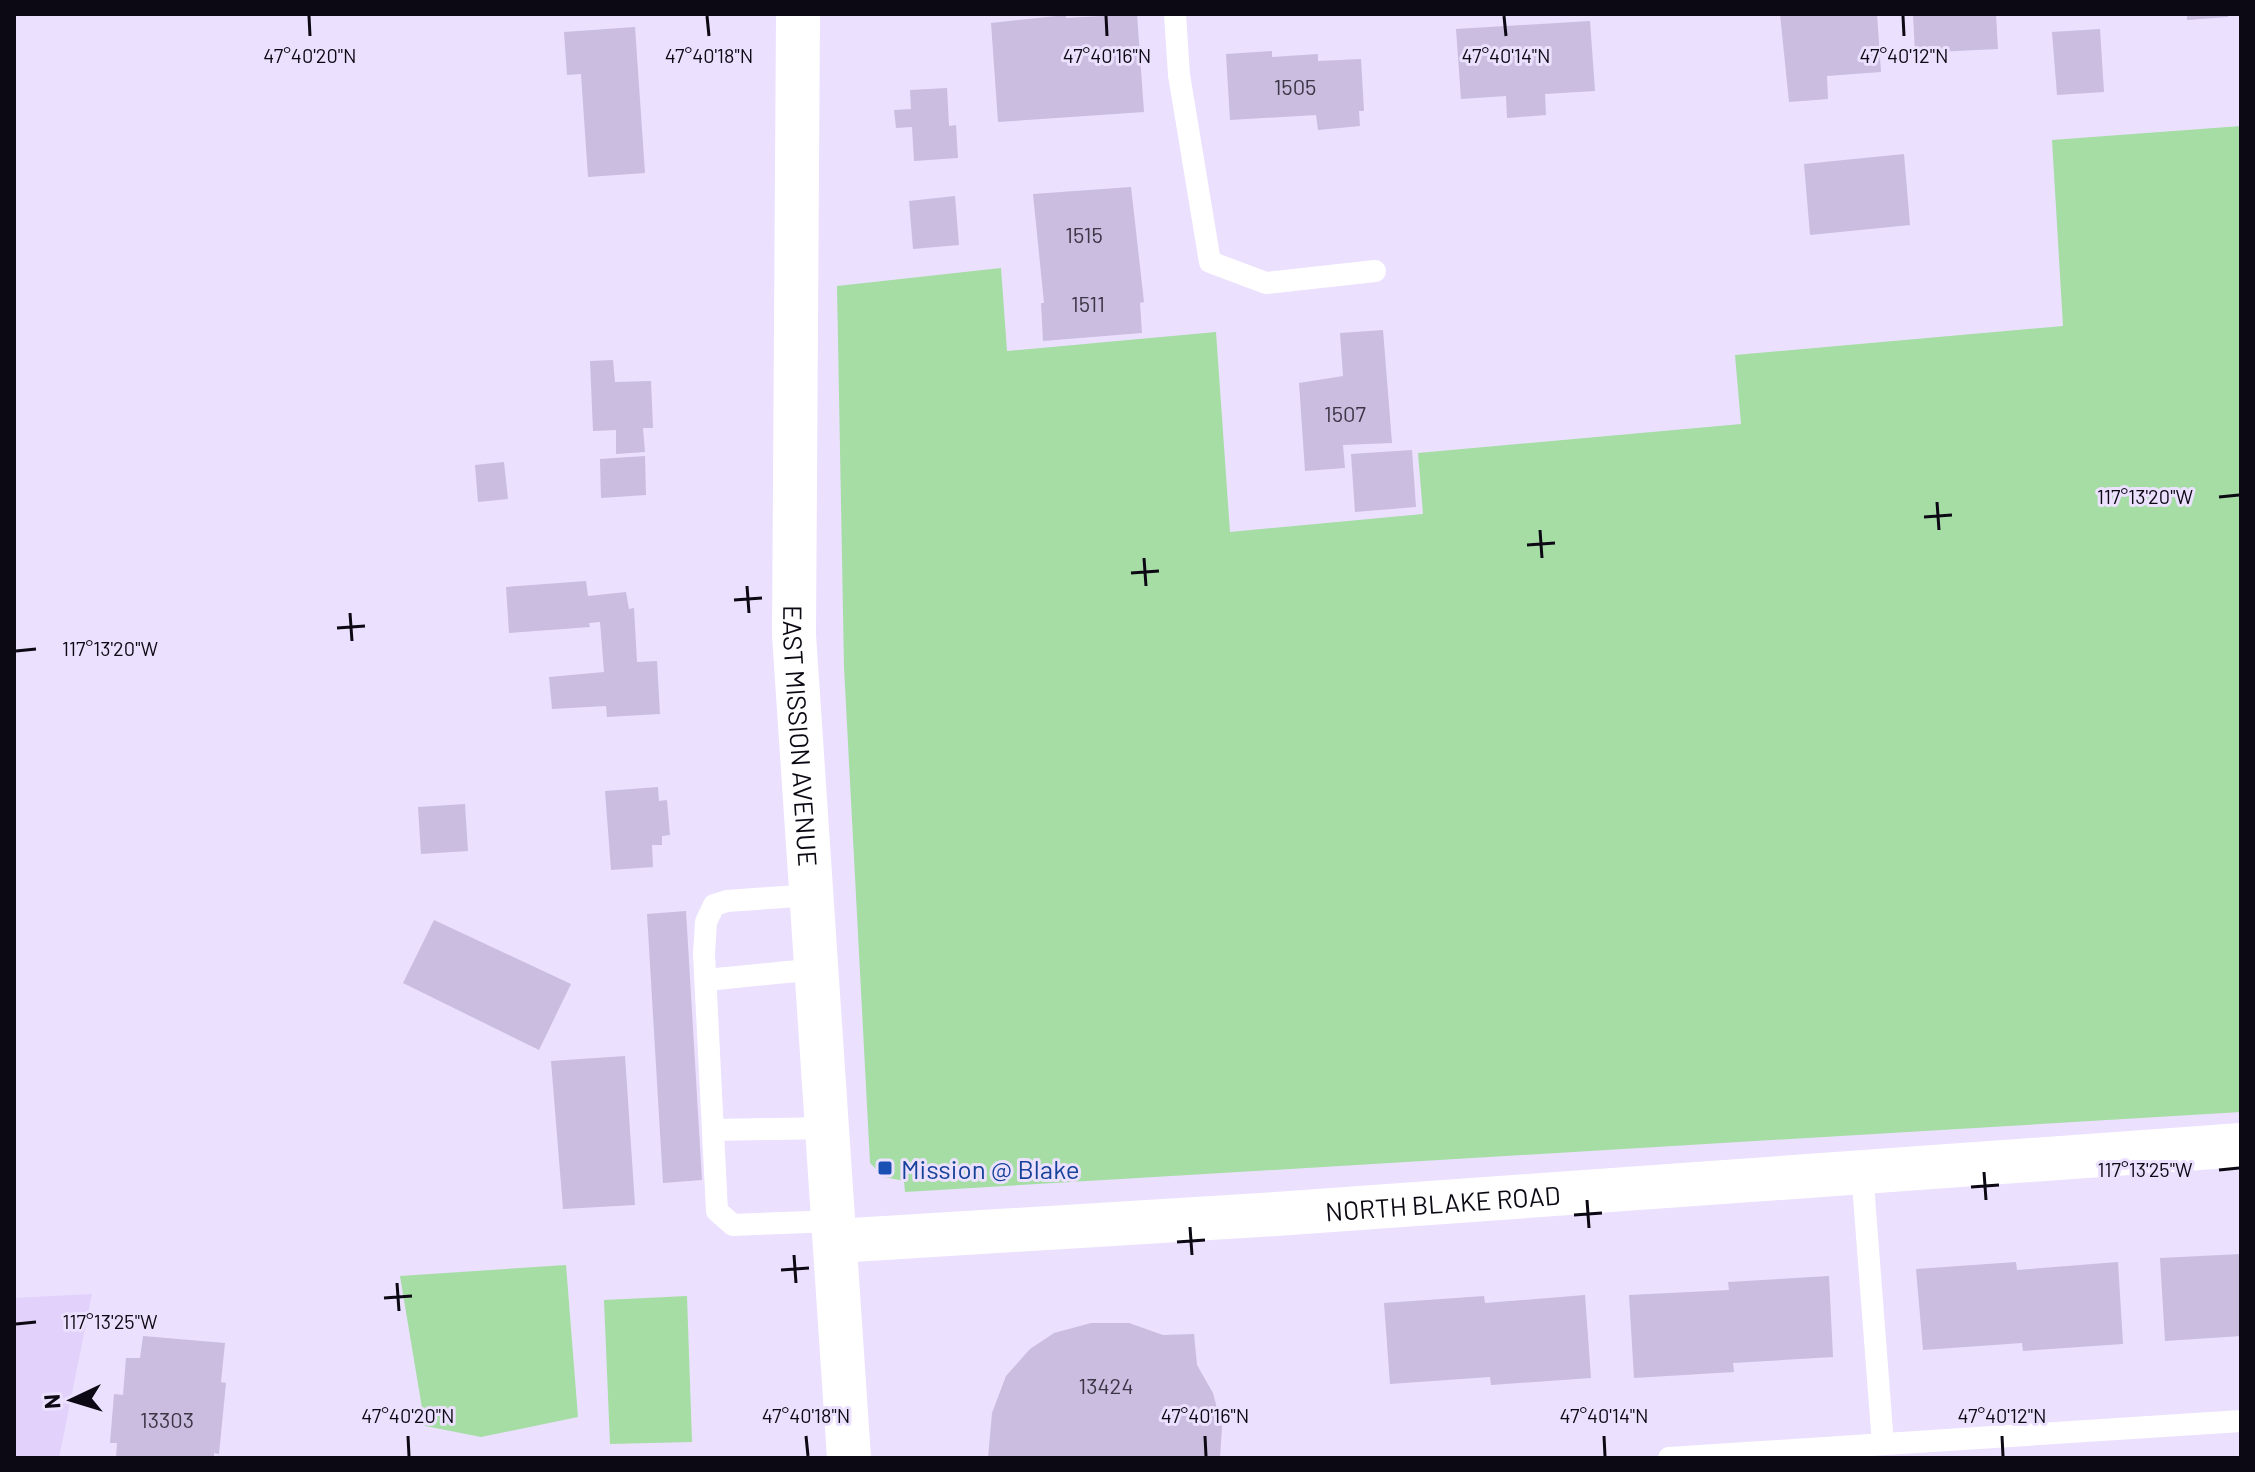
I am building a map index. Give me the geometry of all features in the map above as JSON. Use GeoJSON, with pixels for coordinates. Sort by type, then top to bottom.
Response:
{"type":"FeatureCollection","features":[{"type":"Feature","properties":{"kind":"street","name":"EAST MISSION AVENUE"},"geometry":{"type":"LineString","coordinates":[[798,14],[794,635],[849,1458]]}},
{"type":"Feature","properties":{"kind":"street","name":"NORTH BLAKE ROAD"},"geometry":{"type":"LineString","coordinates":[[836,1231],[1276,1214],[2241,1145]]}},
{"type":"Feature","properties":{"kind":"lane"},"geometry":{"type":"LineString","coordinates":[[1175,14],[1179,75],[1210,262],[1266,283],[1375,271]]}},
{"type":"Feature","properties":{"kind":"lane"},"geometry":{"type":"LineString","coordinates":[[812,895],[714,905],[706,922],[717,1211],[733,1225],[836,1231]]}},
{"type":"Feature","properties":{"kind":"lane"},"geometry":{"type":"LineString","coordinates":[[706,980],[817,969]]}},
{"type":"Feature","properties":{"kind":"lane"},"geometry":{"type":"LineString","coordinates":[[714,1130],[828,1128]]}},
{"type":"Feature","properties":{"kind":"lane"},"geometry":{"type":"LineString","coordinates":[[1862,1171],[1883,1444]]}},
{"type":"Feature","properties":{"kind":"lane"},"geometry":{"type":"LineString","coordinates":[[1669,1458],[2241,1421]]}},
{"type":"Feature","properties":{"kind":"shaded area"},"geometry":{"type":"Polygon","coordinates":[[[92,1294],[59,1458],[14,1458],[14,1298],[92,1294]]]}},
{"type":"Feature","properties":{"kind":"green space"},"geometry":{"type":"Polygon","coordinates":[[[2241,126],[2241,1112],[905,1192],[904,1181],[884,1177],[870,1163],[844,667],[837,286],[1001,268],[1007,351],[1216,332],[1230,532],[1423,514],[1418,453],[1741,424],[1735,355],[2063,326],[2052,140],[2241,126]]]}},
{"type":"Feature","properties":{"kind":"green space"},"geometry":{"type":"Polygon","coordinates":[[[566,1265],[578,1417],[481,1437],[425,1426],[400,1276],[566,1265]]]}},
{"type":"Feature","properties":{"kind":"green space"},"geometry":{"type":"Polygon","coordinates":[[[687,1296],[692,1442],[610,1444],[604,1300],[687,1296]]]}},
{"type":"Feature","properties":{"kind":"building"},"geometry":{"type":"Polygon","coordinates":[[[1137,14],[1144,112],[998,122],[991,23],[1066,15],[1066,18],[1137,14]]]}},
{"type":"Feature","properties":{"kind":"building"},"geometry":{"type":"Polygon","coordinates":[[[1780,14],[1877,14],[1881,72],[1827,76],[1828,99],[1789,102],[1780,14]]]}},
{"type":"Feature","properties":{"kind":"building"},"geometry":{"type":"Polygon","coordinates":[[[1913,14],[1996,14],[1998,49],[1915,53],[1913,14]]]}},
{"type":"Feature","properties":{"kind":"building"},"geometry":{"type":"Polygon","coordinates":[[[2187,14],[2228,14],[2228,17],[2187,20],[2187,14]]]}},
{"type":"Feature","properties":{"kind":"building"},"geometry":{"type":"Polygon","coordinates":[[[1590,21],[1595,91],[1545,94],[1546,115],[1507,118],[1506,96],[1461,99],[1456,29],[1590,21]]]}},
{"type":"Feature","properties":{"kind":"building"},"geometry":{"type":"Polygon","coordinates":[[[635,27],[645,173],[588,177],[581,74],[567,75],[564,32],[635,27]]]}},
{"type":"Feature","properties":{"kind":"building"},"geometry":{"type":"Polygon","coordinates":[[[2100,29],[2104,92],[2057,95],[2052,32],[2100,29]]]}},
{"type":"Feature","properties":{"kind":"building"},"geometry":{"type":"Polygon","coordinates":[[[1272,51],[1272,57],[1318,54],[1318,61],[1361,59],[1364,111],[1359,111],[1360,126],[1318,130],[1316,115],[1230,120],[1226,54],[1272,51]]]}},
{"type":"Feature","properties":{"kind":"building"},"geometry":{"type":"Polygon","coordinates":[[[947,88],[949,126],[956,125],[958,158],[914,161],[912,127],[896,128],[894,110],[911,109],[910,90],[947,88]]]}},
{"type":"Feature","properties":{"kind":"building"},"geometry":{"type":"Polygon","coordinates":[[[1904,154],[1910,225],[1810,235],[1804,164],[1904,154]]]}},
{"type":"Feature","properties":{"kind":"building"},"geometry":{"type":"Polygon","coordinates":[[[1131,187],[1144,302],[1140,303],[1142,333],[1043,341],[1041,303],[1044,303],[1033,194],[1131,187]]]}},
{"type":"Feature","properties":{"kind":"building"},"geometry":{"type":"Polygon","coordinates":[[[955,196],[959,245],[913,249],[909,201],[955,196]]]}},
{"type":"Feature","properties":{"kind":"building"},"geometry":{"type":"Polygon","coordinates":[[[1383,330],[1392,443],[1343,445],[1345,468],[1305,471],[1299,383],[1343,376],[1340,333],[1383,330]]]}},
{"type":"Feature","properties":{"kind":"building"},"geometry":{"type":"Polygon","coordinates":[[[613,360],[615,382],[651,381],[653,428],[643,428],[645,452],[616,454],[616,430],[593,431],[590,361],[613,360]]]}},
{"type":"Feature","properties":{"kind":"building"},"geometry":{"type":"Polygon","coordinates":[[[1412,450],[1416,507],[1355,512],[1351,454],[1412,450]]]}},
{"type":"Feature","properties":{"kind":"building"},"geometry":{"type":"Polygon","coordinates":[[[645,456],[646,495],[601,498],[600,459],[645,456]]]}},
{"type":"Feature","properties":{"kind":"building"},"geometry":{"type":"Polygon","coordinates":[[[504,462],[508,499],[478,502],[475,465],[504,462]]]}},
{"type":"Feature","properties":{"kind":"building"},"geometry":{"type":"Polygon","coordinates":[[[586,581],[588,596],[626,592],[629,609],[634,608],[637,662],[657,661],[660,714],[607,717],[606,706],[552,709],[549,677],[604,672],[600,622],[589,623],[590,627],[509,633],[506,587],[586,581]]]}},
{"type":"Feature","properties":{"kind":"building"},"geometry":{"type":"Polygon","coordinates":[[[658,787],[659,801],[667,800],[670,835],[662,836],[662,845],[652,845],[653,867],[611,870],[605,791],[658,787]]]}},
{"type":"Feature","properties":{"kind":"building"},"geometry":{"type":"Polygon","coordinates":[[[465,804],[468,851],[421,854],[418,807],[465,804]]]}},
{"type":"Feature","properties":{"kind":"building"},"geometry":{"type":"Polygon","coordinates":[[[686,911],[702,1180],[663,1183],[647,914],[686,911]]]}},
{"type":"Feature","properties":{"kind":"building"},"geometry":{"type":"Polygon","coordinates":[[[434,920],[571,984],[539,1050],[403,983],[434,920]]]}},
{"type":"Feature","properties":{"kind":"building"},"geometry":{"type":"Polygon","coordinates":[[[625,1056],[635,1205],[563,1209],[551,1061],[625,1056]]]}},
{"type":"Feature","properties":{"kind":"building"},"geometry":{"type":"Polygon","coordinates":[[[2241,1254],[2241,1336],[2165,1341],[2160,1258],[2241,1254]]]}},
{"type":"Feature","properties":{"kind":"building"},"geometry":{"type":"Polygon","coordinates":[[[2016,1262],[2017,1270],[2118,1262],[2123,1344],[2023,1351],[2022,1343],[1923,1350],[1916,1269],[2016,1262]]]}},
{"type":"Feature","properties":{"kind":"building"},"geometry":{"type":"Polygon","coordinates":[[[1829,1276],[1833,1357],[1733,1363],[1734,1372],[1634,1378],[1629,1295],[1729,1290],[1728,1282],[1829,1276]]]}},
{"type":"Feature","properties":{"kind":"building"},"geometry":{"type":"Polygon","coordinates":[[[1585,1295],[1591,1378],[1491,1385],[1490,1377],[1390,1384],[1384,1303],[1484,1296],[1485,1303],[1585,1295]]]}},
{"type":"Feature","properties":{"kind":"building"},"geometry":{"type":"Polygon","coordinates":[[[1091,1323],[1129,1323],[1163,1335],[1194,1334],[1197,1365],[1213,1393],[1222,1427],[1220,1458],[988,1458],[992,1413],[1006,1376],[1030,1349],[1054,1333],[1091,1323]]]}},
{"type":"Feature","properties":{"kind":"building"},"geometry":{"type":"Polygon","coordinates":[[[143,1336],[225,1343],[221,1382],[226,1383],[219,1454],[214,1453],[214,1458],[116,1458],[117,1443],[110,1443],[114,1394],[123,1395],[126,1358],[140,1358],[143,1336]]]}},
{"type":"Feature","properties":{"kind":"place","name":"Mission @ Blake"},"geometry":{"type":"Point","coordinates":[885,1168]}}]}
